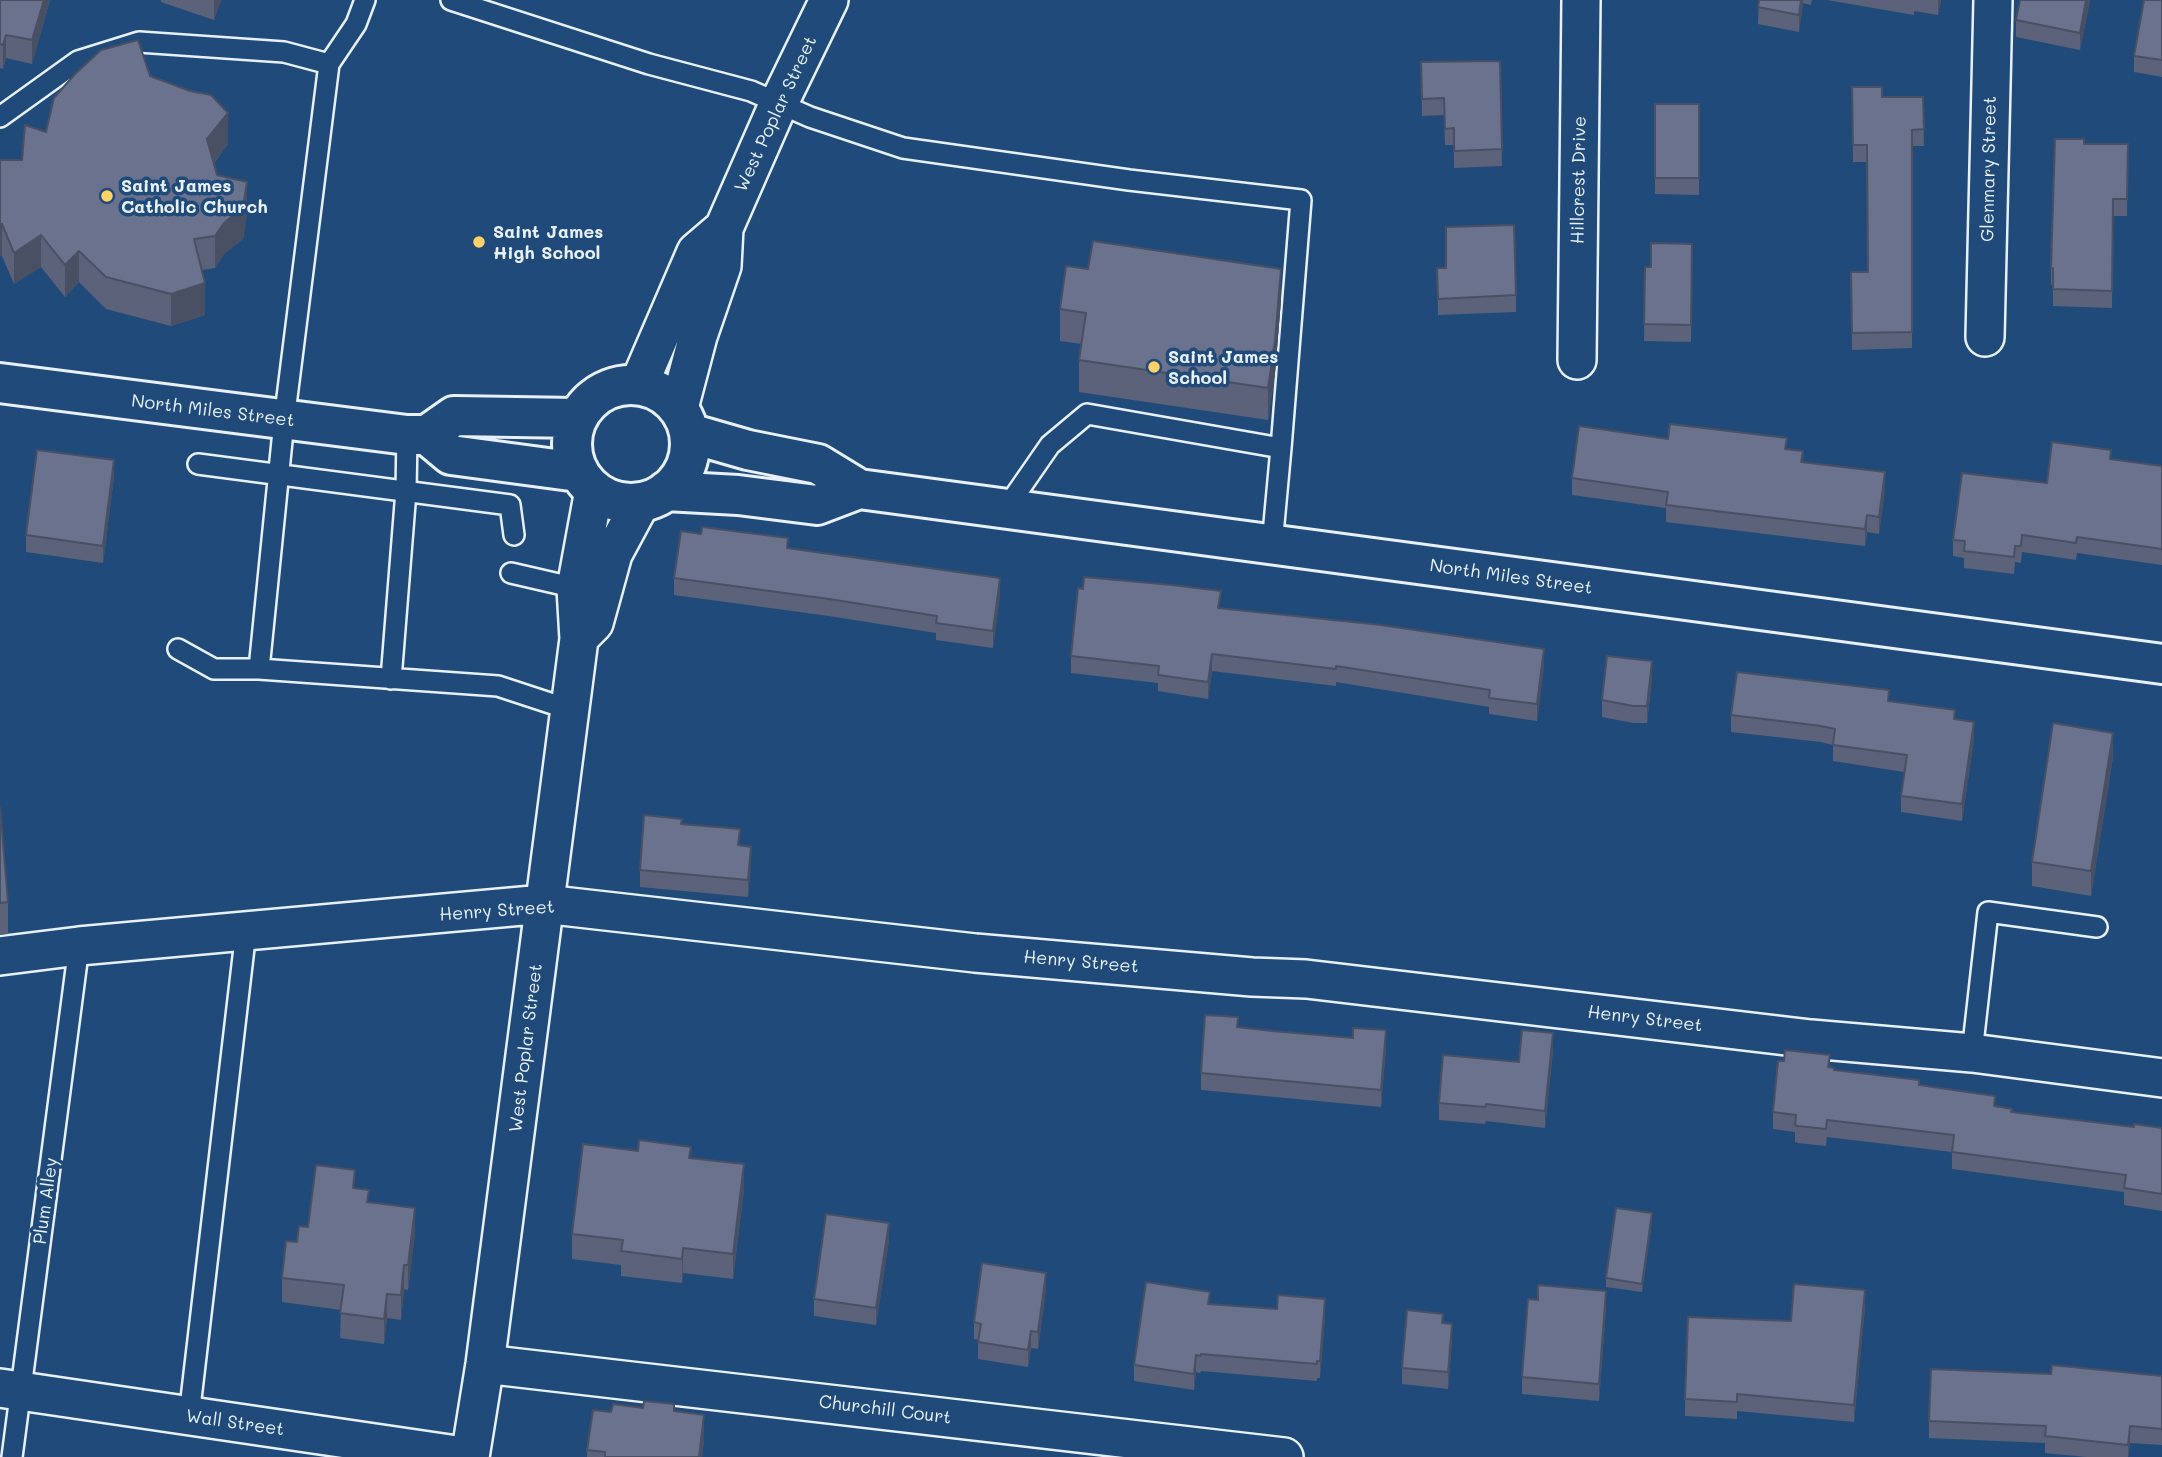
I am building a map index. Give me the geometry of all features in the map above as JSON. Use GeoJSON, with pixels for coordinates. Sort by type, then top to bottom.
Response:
{"type":"FeatureCollection","features":[{"type":"Feature","properties":{"kind":"main road","name":"North Miles Street"},"geometry":{"type":"LineString","coordinates":[[0,383],[284,421],[417,435],[452,455],[586,481]]}},
{"type":"Feature","properties":{"kind":"main road"},"geometry":{"type":"LineString","coordinates":[[639,384],[657,390],[684,421],[690,452],[685,470],[674,485],[654,497],[622,503],[605,497],[586,481],[572,454],[572,435],[577,418],[588,402],[603,391],[620,385],[639,384]]}},
{"type":"Feature","properties":{"kind":"main road"},"geometry":{"type":"LineString","coordinates":[[417,435],[454,416],[577,418]]}},
{"type":"Feature","properties":{"kind":"main road","name":"North Miles Street"},"geometry":{"type":"LineString","coordinates":[[684,421],[748,450],[818,464],[859,489],[2162,664]]}},
{"type":"Feature","properties":{"kind":"main road","name":"North Miles Street"},"geometry":{"type":"LineString","coordinates":[[654,497],[737,495],[817,505],[859,489]]}},
{"type":"Feature","properties":{"kind":"street","name":"West Poplar Street"},"geometry":{"type":"LineString","coordinates":[[684,421],[698,336],[722,266],[724,228],[778,104],[829,0]]}},
{"type":"Feature","properties":{"kind":"street","name":"Hillcrest Drive"},"geometry":{"type":"LineString","coordinates":[[1577,359],[1581,0]]}},
{"type":"Feature","properties":{"kind":"street","name":"Glenmary Street"},"geometry":{"type":"LineString","coordinates":[[1985,337],[1993,0]]}},
{"type":"Feature","properties":{"kind":"street","name":"West Poplar Street"},"geometry":{"type":"LineString","coordinates":[[639,384],[696,252],[724,228]]}},
{"type":"Feature","properties":{"kind":"street","name":"West Poplar Street"},"geometry":{"type":"LineString","coordinates":[[470,1457],[485,1364],[579,639],[576,588],[586,481]]}},
{"type":"Feature","properties":{"kind":"street","name":"West Poplar Street"},"geometry":{"type":"LineString","coordinates":[[579,639],[594,623],[613,554],[654,497]]}},
{"type":"Feature","properties":{"kind":"street","name":"Henry Street"},"geometry":{"type":"LineString","coordinates":[[0,956],[79,946],[544,904],[975,953],[1252,977],[1306,979],[1811,1039],[1972,1053],[2162,1078]]}},
{"type":"Feature","properties":{"kind":"street","name":"Churchill Court"},"geometry":{"type":"LineString","coordinates":[[485,1364],[1284,1457]]}},
{"type":"Feature","properties":{"kind":"street","name":"Wall Street"},"geometry":{"type":"LineString","coordinates":[[10,1390],[470,1457]]}},
{"type":"Feature","properties":{"kind":"lane"},"geometry":{"type":"LineString","coordinates":[[259,669],[284,421],[330,64],[356,24],[365,0]]}},
{"type":"Feature","properties":{"kind":"lane"},"geometry":{"type":"LineString","coordinates":[[451,0],[649,64],[751,91],[778,104],[903,148],[1129,180],[1301,200],[1272,545]]}},
{"type":"Feature","properties":{"kind":"lane"},"geometry":{"type":"LineString","coordinates":[[0,117],[78,61],[139,42],[284,52],[330,64]]}},
{"type":"Feature","properties":{"kind":"lane"},"geometry":{"type":"LineString","coordinates":[[1006,510],[1050,445],[1087,414],[1282,448]]}},
{"type":"Feature","properties":{"kind":"lane"},"geometry":{"type":"LineString","coordinates":[[391,678],[406,491],[417,435]]}},
{"type":"Feature","properties":{"kind":"lane"},"geometry":{"type":"LineString","coordinates":[[198,464],[510,505],[514,535]]}},
{"type":"Feature","properties":{"kind":"lane"},"geometry":{"type":"LineString","coordinates":[[511,573],[576,588]]}},
{"type":"Feature","properties":{"kind":"lane"},"geometry":{"type":"LineString","coordinates":[[178,649],[214,669],[259,669],[498,686],[568,709]]}},
{"type":"Feature","properties":{"kind":"lane"},"geometry":{"type":"LineString","coordinates":[[1972,1053],[1988,912],[2097,927]]}},
{"type":"Feature","properties":{"kind":"lane"},"geometry":{"type":"LineString","coordinates":[[189,1416],[246,931]]}},
{"type":"Feature","properties":{"kind":"lane","name":"Plum Alley"},"geometry":{"type":"LineString","coordinates":[[12,1457],[10,1390],[79,946]]}},
{"type":"Feature","properties":{"kind":"building"},"geometry":{"type":"Polygon","coordinates":[[[0,0],[44,0],[32,40],[6,35],[3,45],[0,44],[0,0]]]}},
{"type":"Feature","properties":{"kind":"building"},"geometry":{"type":"Polygon","coordinates":[[[1759,0],[1801,0],[1799,15],[1758,7],[1759,0]]]}},
{"type":"Feature","properties":{"kind":"building"},"geometry":{"type":"Polygon","coordinates":[[[2020,0],[2086,0],[2080,33],[2016,20],[2020,0]]]}},
{"type":"Feature","properties":{"kind":"building"},"geometry":{"type":"Polygon","coordinates":[[[2144,0],[2162,0],[2162,60],[2134,56],[2144,0]]]}},
{"type":"Feature","properties":{"kind":"building","name":"Saint James Catholic Church"},"geometry":{"type":"Polygon","coordinates":[[[138,40],[150,76],[190,91],[211,95],[228,113],[207,139],[217,175],[247,182],[243,207],[224,223],[215,236],[194,239],[205,283],[171,294],[106,277],[79,251],[65,265],[41,235],[14,253],[0,224],[0,160],[22,160],[25,125],[46,132],[54,98],[75,74],[101,50],[138,40]]]}},
{"type":"Feature","properties":{"kind":"building"},"geometry":{"type":"Polygon","coordinates":[[[1500,61],[1502,149],[1454,151],[1454,128],[1445,129],[1444,98],[1422,99],[1421,62],[1500,61]]]}},
{"type":"Feature","properties":{"kind":"building"},"geometry":{"type":"Polygon","coordinates":[[[1852,87],[1882,87],[1882,97],[1923,97],[1924,129],[1912,130],[1912,332],[1852,333],[1851,272],[1868,272],[1867,145],[1853,145],[1852,87]]]}},
{"type":"Feature","properties":{"kind":"building"},"geometry":{"type":"Polygon","coordinates":[[[1655,104],[1699,104],[1699,178],[1655,178],[1655,104]]]}},
{"type":"Feature","properties":{"kind":"building"},"geometry":{"type":"Polygon","coordinates":[[[2055,139],[2084,139],[2084,144],[2128,144],[2127,199],[2113,199],[2112,291],[2053,289],[2051,268],[2055,139]]]}},
{"type":"Feature","properties":{"kind":"building"},"geometry":{"type":"Polygon","coordinates":[[[1514,225],[1516,295],[1438,299],[1437,268],[1446,268],[1446,227],[1514,225]]]}},
{"type":"Feature","properties":{"kind":"building"},"geometry":{"type":"Polygon","coordinates":[[[1093,241],[1281,269],[1268,388],[1079,360],[1086,313],[1060,309],[1066,266],[1088,269],[1093,241]]]}},
{"type":"Feature","properties":{"kind":"building"},"geometry":{"type":"Polygon","coordinates":[[[1651,243],[1692,244],[1691,325],[1644,324],[1645,267],[1651,267],[1651,243]]]}},
{"type":"Feature","properties":{"kind":"building"},"geometry":{"type":"Polygon","coordinates":[[[1670,424],[1787,438],[1785,449],[1803,451],[1801,462],[1885,472],[1879,517],[1867,515],[1865,529],[1666,505],[1668,492],[1572,478],[1579,426],[1668,439],[1670,424]]]}},
{"type":"Feature","properties":{"kind":"building"},"geometry":{"type":"Polygon","coordinates":[[[2052,442],[2111,450],[2110,459],[2162,466],[2162,549],[2077,537],[2076,543],[2022,535],[2021,546],[2015,546],[2014,557],[1964,551],[1965,541],[1953,540],[1962,473],[2047,483],[2052,442]]]}},
{"type":"Feature","properties":{"kind":"building"},"geometry":{"type":"Polygon","coordinates":[[[37,450],[114,460],[103,546],[26,535],[37,450]]]}},
{"type":"Feature","properties":{"kind":"building"},"geometry":{"type":"Polygon","coordinates":[[[702,527],[788,538],[787,548],[1000,578],[993,631],[936,623],[937,616],[674,578],[681,531],[701,534],[702,527]]]}},
{"type":"Feature","properties":{"kind":"building"},"geometry":{"type":"Polygon","coordinates":[[[1084,577],[1221,591],[1218,608],[1381,625],[1544,649],[1537,704],[1489,698],[1490,690],[1336,666],[1336,669],[1212,654],[1208,682],[1158,675],[1159,666],[1071,656],[1078,588],[1083,589],[1084,577]]]}},
{"type":"Feature","properties":{"kind":"building"},"geometry":{"type":"Polygon","coordinates":[[[1607,656],[1652,661],[1647,706],[1602,700],[1607,656]]]}},
{"type":"Feature","properties":{"kind":"building"},"geometry":{"type":"Polygon","coordinates":[[[1737,672],[1889,690],[1888,701],[1955,710],[1954,719],[1974,722],[1962,804],[1901,796],[1907,755],[1833,745],[1835,729],[1731,715],[1737,672]]]}},
{"type":"Feature","properties":{"kind":"building"},"geometry":{"type":"Polygon","coordinates":[[[2053,723],[2113,733],[2091,871],[2032,862],[2053,723]]]}},
{"type":"Feature","properties":{"kind":"building"},"geometry":{"type":"Polygon","coordinates":[[[0,808],[8,902],[0,903],[0,808]]]}},
{"type":"Feature","properties":{"kind":"building"},"geometry":{"type":"Polygon","coordinates":[[[644,815],[682,819],[681,824],[740,829],[738,845],[751,847],[748,880],[640,870],[644,815]]]}},
{"type":"Feature","properties":{"kind":"building"},"geometry":{"type":"Polygon","coordinates":[[[1205,1015],[1238,1017],[1237,1027],[1353,1038],[1353,1028],[1386,1030],[1381,1090],[1201,1073],[1205,1015]]]}},
{"type":"Feature","properties":{"kind":"building"},"geometry":{"type":"Polygon","coordinates":[[[1522,1030],[1553,1033],[1545,1111],[1486,1104],[1485,1107],[1439,1103],[1443,1055],[1519,1062],[1522,1030]]]}},
{"type":"Feature","properties":{"kind":"building"},"geometry":{"type":"Polygon","coordinates":[[[1785,1050],[1830,1055],[1828,1067],[1834,1070],[1919,1080],[1919,1085],[1995,1096],[1994,1106],[2012,1109],[2011,1112],[2162,1128],[2162,1194],[2124,1188],[2126,1175],[1952,1152],[1954,1135],[1827,1120],[1826,1129],[1795,1125],[1796,1115],[1773,1112],[1778,1061],[1784,1061],[1785,1050]]]}},
{"type":"Feature","properties":{"kind":"building"},"geometry":{"type":"Polygon","coordinates":[[[639,1140],[691,1147],[689,1158],[744,1164],[733,1254],[683,1248],[682,1259],[621,1251],[623,1240],[572,1234],[583,1144],[638,1151],[639,1140]]]}},
{"type":"Feature","properties":{"kind":"building"},"geometry":{"type":"Polygon","coordinates":[[[316,1165],[355,1170],[353,1188],[369,1190],[367,1202],[415,1208],[408,1265],[404,1265],[401,1295],[387,1294],[384,1319],[340,1313],[344,1285],[282,1278],[286,1241],[297,1242],[299,1226],[308,1227],[316,1165]]]}},
{"type":"Feature","properties":{"kind":"building"},"geometry":{"type":"Polygon","coordinates":[[[1616,1208],[1652,1213],[1642,1284],[1606,1278],[1616,1208]]]}},
{"type":"Feature","properties":{"kind":"building"},"geometry":{"type":"Polygon","coordinates":[[[826,1214],[889,1223],[876,1308],[814,1299],[826,1214]]]}},
{"type":"Feature","properties":{"kind":"building"},"geometry":{"type":"Polygon","coordinates":[[[982,1263],[1046,1273],[1038,1332],[1031,1331],[1028,1350],[978,1342],[981,1324],[974,1322],[982,1263]]]}},
{"type":"Feature","properties":{"kind":"building"},"geometry":{"type":"Polygon","coordinates":[[[1146,1282],[1210,1292],[1208,1304],[1277,1309],[1278,1295],[1325,1299],[1320,1361],[1317,1361],[1317,1364],[1201,1354],[1196,1355],[1194,1374],[1134,1365],[1146,1282]]]}},
{"type":"Feature","properties":{"kind":"building"},"geometry":{"type":"Polygon","coordinates":[[[1794,1284],[1865,1290],[1854,1405],[1737,1394],[1737,1402],[1685,1399],[1688,1317],[1791,1321],[1794,1284]]]}},
{"type":"Feature","properties":{"kind":"building"},"geometry":{"type":"Polygon","coordinates":[[[1538,1285],[1606,1291],[1599,1384],[1522,1377],[1528,1299],[1538,1300],[1538,1285]]]}},
{"type":"Feature","properties":{"kind":"building"},"geometry":{"type":"Polygon","coordinates":[[[1407,1310],[1443,1314],[1442,1323],[1452,1324],[1448,1372],[1402,1368],[1407,1310]]]}},
{"type":"Feature","properties":{"kind":"building"},"geometry":{"type":"Polygon","coordinates":[[[2052,1365],[2162,1376],[2162,1429],[2130,1426],[2128,1445],[2045,1436],[2046,1426],[1929,1421],[1931,1369],[2051,1374],[2052,1365]]]}},
{"type":"Feature","properties":{"kind":"building"},"geometry":{"type":"Polygon","coordinates":[[[644,1401],[674,1404],[674,1411],[704,1415],[699,1457],[605,1457],[605,1452],[587,1450],[593,1410],[611,1412],[613,1404],[643,1408],[644,1401]]]}},
{"type":"Feature","properties":{"kind":"place","name":"Saint James Catholic Church"},"geometry":{"type":"Point","coordinates":[107,196]}},
{"type":"Feature","properties":{"kind":"place","name":"Saint James High School"},"geometry":{"type":"Point","coordinates":[479,242]}},
{"type":"Feature","properties":{"kind":"place","name":"Saint James School"},"geometry":{"type":"Point","coordinates":[1154,367]}}]}
